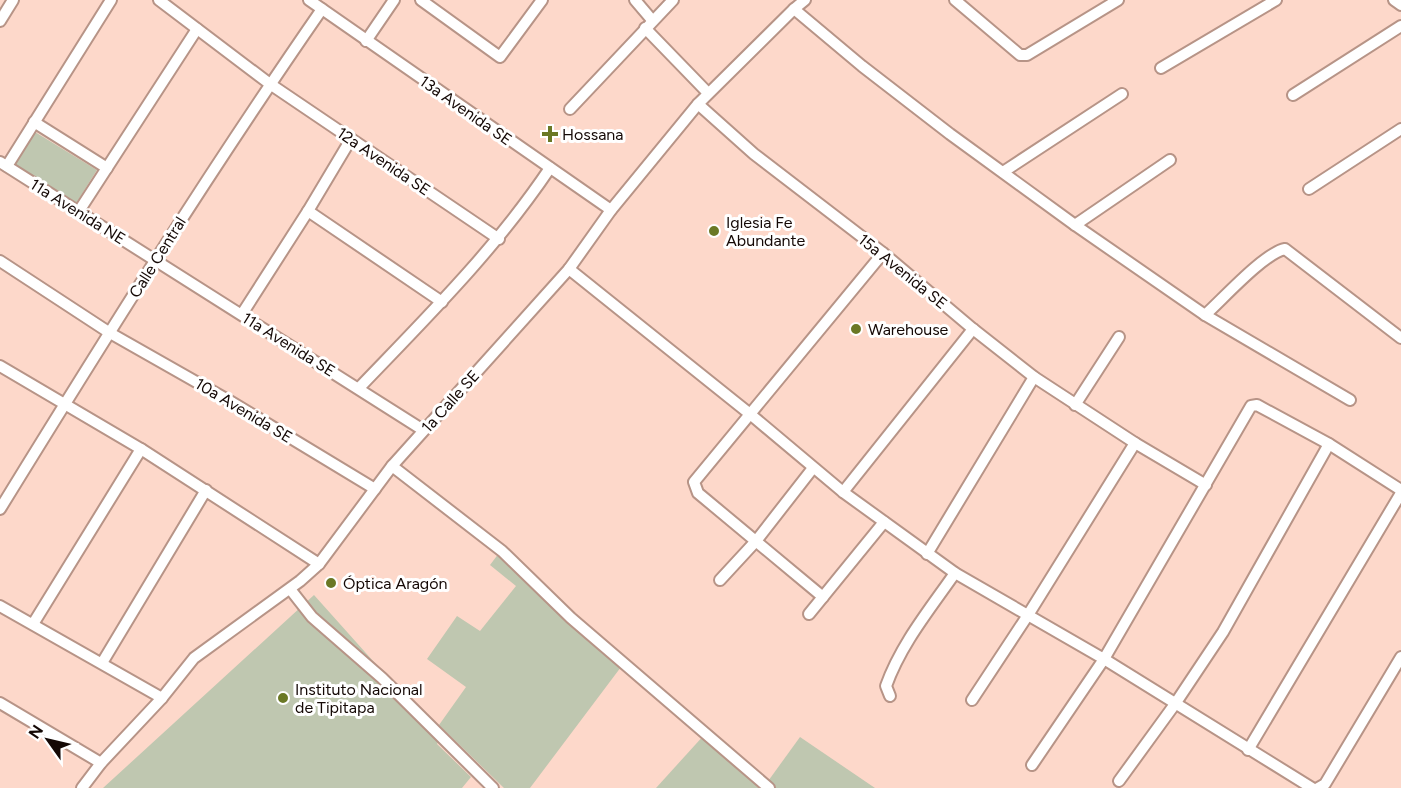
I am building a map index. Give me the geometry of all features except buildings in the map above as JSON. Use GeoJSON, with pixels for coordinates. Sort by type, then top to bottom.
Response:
{"type":"FeatureCollection","features":[{"type":"Feature","properties":{"kind":"street"},"geometry":{"type":"LineString","coordinates":[[0,21],[13,0]]}},
{"type":"Feature","properties":{"kind":"street"},"geometry":{"type":"LineString","coordinates":[[3,164],[34,122],[111,0]]}},
{"type":"Feature","properties":{"kind":"street","name":"12a Avenida SE"},"geometry":{"type":"LineString","coordinates":[[159,0],[270,84],[499,238]]}},
{"type":"Feature","properties":{"kind":"street","name":"13a Avenida SE"},"geometry":{"type":"LineString","coordinates":[[309,0],[611,210]]}},
{"type":"Feature","properties":{"kind":"street"},"geometry":{"type":"LineString","coordinates":[[366,41],[394,0]]}},
{"type":"Feature","properties":{"kind":"street"},"geometry":{"type":"LineString","coordinates":[[421,0],[500,57],[542,0]]}},
{"type":"Feature","properties":{"kind":"street"},"geometry":{"type":"LineString","coordinates":[[634,0],[648,24],[708,93]]}},
{"type":"Feature","properties":{"kind":"street"},"geometry":{"type":"LineString","coordinates":[[570,109],[673,0]]}},
{"type":"Feature","properties":{"kind":"street","name":"1a Calle SE"},"geometry":{"type":"LineString","coordinates":[[82,788],[101,763],[162,698],[194,658],[290,589],[319,564],[392,466],[569,269],[611,210],[698,104],[794,9],[806,0]]}},
{"type":"Feature","properties":{"kind":"street"},"geometry":{"type":"LineString","coordinates":[[955,0],[1020,55],[1027,55],[1118,0]]}},
{"type":"Feature","properties":{"kind":"street"},"geometry":{"type":"LineString","coordinates":[[1161,68],[1276,0]]}},
{"type":"Feature","properties":{"kind":"street"},"geometry":{"type":"LineString","coordinates":[[1394,0],[1401,5]]}},
{"type":"Feature","properties":{"kind":"street","name":"Calle Central"},"geometry":{"type":"LineString","coordinates":[[0,509],[155,259],[322,9]]}},
{"type":"Feature","properties":{"kind":"street"},"geometry":{"type":"LineString","coordinates":[[794,9],[950,134],[1075,225],[1205,315],[1350,400]]}},
{"type":"Feature","properties":{"kind":"street"},"geometry":{"type":"LineString","coordinates":[[1293,95],[1401,26]]}},
{"type":"Feature","properties":{"kind":"street"},"geometry":{"type":"LineString","coordinates":[[79,211],[197,29]]}},
{"type":"Feature","properties":{"kind":"street"},"geometry":{"type":"LineString","coordinates":[[1003,172],[1122,94]]}},
{"type":"Feature","properties":{"kind":"street","name":"15a Avenida SE"},"geometry":{"type":"LineString","coordinates":[[698,104],[754,154],[883,253],[1034,377],[1135,443],[1206,485]]}},
{"type":"Feature","properties":{"kind":"street"},"geometry":{"type":"LineString","coordinates":[[34,122],[106,168]]}},
{"type":"Feature","properties":{"kind":"street"},"geometry":{"type":"LineString","coordinates":[[1309,189],[1401,129]]}},
{"type":"Feature","properties":{"kind":"street"},"geometry":{"type":"LineString","coordinates":[[242,314],[351,139]]}},
{"type":"Feature","properties":{"kind":"street"},"geometry":{"type":"LineString","coordinates":[[1075,225],[1170,160]]}},
{"type":"Feature","properties":{"kind":"street","name":"11a Avenida NE"},"geometry":{"type":"LineString","coordinates":[[3,164],[155,259]]}},
{"type":"Feature","properties":{"kind":"street"},"geometry":{"type":"LineString","coordinates":[[359,388],[442,302],[499,238],[521,211],[550,168]]}},
{"type":"Feature","properties":{"kind":"street"},"geometry":{"type":"LineString","coordinates":[[308,211],[442,302]]}},
{"type":"Feature","properties":{"kind":"street"},"geometry":{"type":"LineString","coordinates":[[1205,315],[1260,264],[1277,250],[1285,249],[1401,338]]}},
{"type":"Feature","properties":{"kind":"street"},"geometry":{"type":"LineString","coordinates":[[823,597],[698,493],[694,482],[883,253]]}},
{"type":"Feature","properties":{"kind":"street","name":"11a Avenida SE"},"geometry":{"type":"LineString","coordinates":[[155,259],[423,430]]}},
{"type":"Feature","properties":{"kind":"street","name":"10a Avenida SE"},"geometry":{"type":"LineString","coordinates":[[0,261],[111,333],[228,400],[375,489]]}},
{"type":"Feature","properties":{"kind":"street"},"geometry":{"type":"LineString","coordinates":[[569,269],[843,492],[927,554],[955,573],[1104,659],[1312,788]]}},
{"type":"Feature","properties":{"kind":"street"},"geometry":{"type":"LineString","coordinates":[[843,492],[973,329]]}},
{"type":"Feature","properties":{"kind":"street"},"geometry":{"type":"LineString","coordinates":[[1075,405],[1119,337]]}},
{"type":"Feature","properties":{"kind":"street"},"geometry":{"type":"LineString","coordinates":[[0,366],[141,449],[319,564]]}},
{"type":"Feature","properties":{"kind":"street"},"geometry":{"type":"LineString","coordinates":[[927,554],[1034,377]]}},
{"type":"Feature","properties":{"kind":"street"},"geometry":{"type":"LineString","coordinates":[[1032,765],[1104,659],[1254,404],[1329,444],[1401,492],[1248,750]]}},
{"type":"Feature","properties":{"kind":"street"},"geometry":{"type":"LineString","coordinates":[[972,700],[1135,443]]}},
{"type":"Feature","properties":{"kind":"street"},"geometry":{"type":"LineString","coordinates":[[1119,780],[1175,704],[1223,632],[1329,444]]}},
{"type":"Feature","properties":{"kind":"street"},"geometry":{"type":"LineString","coordinates":[[33,624],[141,449]]}},
{"type":"Feature","properties":{"kind":"street"},"geometry":{"type":"LineString","coordinates":[[392,466],[502,551],[571,618],[769,788]]}},
{"type":"Feature","properties":{"kind":"street"},"geometry":{"type":"LineString","coordinates":[[720,580],[756,541],[813,468]]}},
{"type":"Feature","properties":{"kind":"street"},"geometry":{"type":"LineString","coordinates":[[102,663],[206,490]]}},
{"type":"Feature","properties":{"kind":"street"},"geometry":{"type":"LineString","coordinates":[[809,614],[884,522]]}},
{"type":"Feature","properties":{"kind":"street"},"geometry":{"type":"LineString","coordinates":[[890,696],[886,686],[899,656],[955,573]]}},
{"type":"Feature","properties":{"kind":"street"},"geometry":{"type":"LineString","coordinates":[[290,589],[312,617],[382,678],[493,788]]}},
{"type":"Feature","properties":{"kind":"street"},"geometry":{"type":"LineString","coordinates":[[0,606],[162,698]]}},
{"type":"Feature","properties":{"kind":"street"},"geometry":{"type":"LineString","coordinates":[[1318,788],[1325,784],[1401,657]]}},
{"type":"Feature","properties":{"kind":"street"},"geometry":{"type":"LineString","coordinates":[[0,703],[101,763]]}},
{"type":"Feature","properties":{"kind":"green space"},"geometry":{"type":"Polygon","coordinates":[[[35,132],[97,170],[75,205],[13,167],[35,132]]]}},
{"type":"Feature","properties":{"kind":"green space"},"geometry":{"type":"Polygon","coordinates":[[[499,553],[621,667],[530,788],[504,788],[439,725],[466,687],[427,659],[457,616],[480,631],[516,586],[490,565],[499,553]]]}},
{"type":"Feature","properties":{"kind":"green space","name":"Instituto Nacional de Tipitapa"},"geometry":{"type":"Polygon","coordinates":[[[314,595],[441,737],[437,744],[471,777],[462,788],[103,788],[314,595]]]}},
{"type":"Feature","properties":{"kind":"green space"},"geometry":{"type":"Polygon","coordinates":[[[705,734],[767,788],[656,788],[705,734]]]}},
{"type":"Feature","properties":{"kind":"green space"},"geometry":{"type":"Polygon","coordinates":[[[800,737],[875,788],[772,788],[766,784],[800,737]]]}},
{"type":"Feature","properties":{"kind":"place","name":"Hossana"},"geometry":{"type":"Point","coordinates":[550,134]}},
{"type":"Feature","properties":{"kind":"place","name":"Iglesia Fe Abundante"},"geometry":{"type":"Point","coordinates":[714,231]}},
{"type":"Feature","properties":{"kind":"place","name":"Warehouse"},"geometry":{"type":"Point","coordinates":[856,329]}},
{"type":"Feature","properties":{"kind":"place","name":"Óptica Aragón"},"geometry":{"type":"Point","coordinates":[331,583]}},
{"type":"Feature","properties":{"kind":"place","name":"Instituto Nacional de Tipitapa"},"geometry":{"type":"Point","coordinates":[283,698]}}]}
